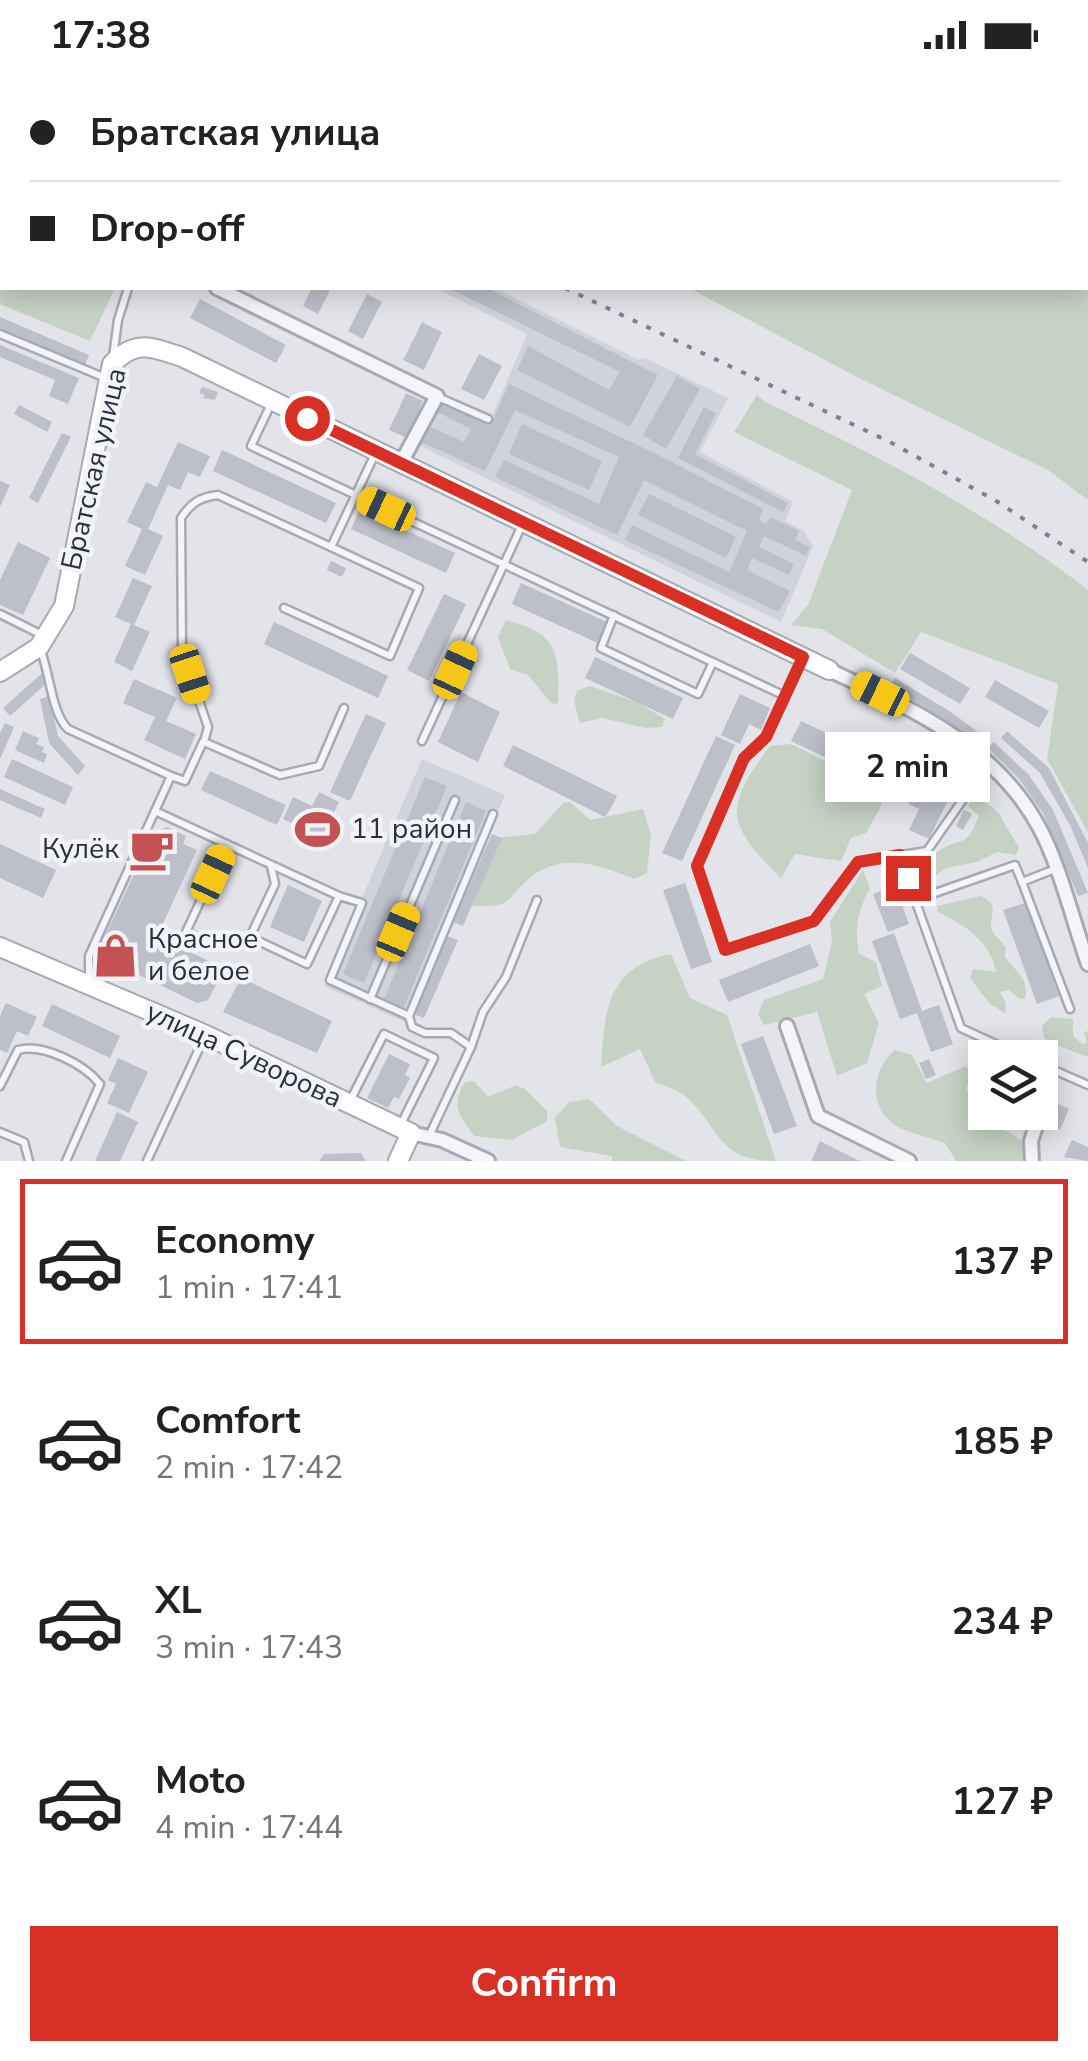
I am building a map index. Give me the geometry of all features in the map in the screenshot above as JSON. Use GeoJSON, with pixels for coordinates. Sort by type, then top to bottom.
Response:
{"type":"FeatureCollection","features":[{"type":"Feature","properties":{"kind":"street"},"geometry":{"type":"LineString","coordinates":[[222,290],[436,396],[401,463]]}},
{"type":"Feature","properties":{"kind":"street","name":"Братская улица"},"geometry":{"type":"LineString","coordinates":[[42,642],[64,606],[110,371],[124,351],[147,346],[182,357],[947,729],[1015,791],[1040,829],[1088,964]]}},
{"type":"Feature","properties":{"kind":"street"},"geometry":{"type":"LineString","coordinates":[[0,672],[42,642]]}},
{"type":"Feature","properties":{"kind":"street","name":"улица Суворова"},"geometry":{"type":"LineString","coordinates":[[0,947],[206,1035],[349,1104],[488,1161]]}},
{"type":"Feature","properties":{"kind":"street"},"geometry":{"type":"LineString","coordinates":[[788,1026],[818,1116],[909,1161]]}},
{"type":"Feature","properties":{"kind":"street"},"geometry":{"type":"LineString","coordinates":[[1032,1161],[1035,1130]]}},
{"type":"Feature","properties":{"kind":"street"},"geometry":{"type":"LineString","coordinates":[[398,1161],[413,1132]]}},
{"type":"Feature","properties":{"kind":"lane"},"geometry":{"type":"LineString","coordinates":[[0,334],[110,371],[127,290]]}},
{"type":"Feature","properties":{"kind":"lane"},"geometry":{"type":"LineString","coordinates":[[436,396],[488,418]]}},
{"type":"Feature","properties":{"kind":"lane"},"geometry":{"type":"LineString","coordinates":[[272,401],[252,446],[785,696]]}},
{"type":"Feature","properties":{"kind":"lane"},"geometry":{"type":"LineString","coordinates":[[331,548],[376,451]]}},
{"type":"Feature","properties":{"kind":"lane"},"geometry":{"type":"LineString","coordinates":[[0,614],[42,642],[58,720],[68,729],[185,781],[208,727],[182,651],[180,530],[181,518],[189,505],[205,496],[218,495],[420,588],[390,656],[284,608]]}},
{"type":"Feature","properties":{"kind":"lane"},"geometry":{"type":"LineString","coordinates":[[422,741],[523,522]]}},
{"type":"Feature","properties":{"kind":"lane"},"geometry":{"type":"LineString","coordinates":[[614,616],[601,648],[698,694],[713,662]]}},
{"type":"Feature","properties":{"kind":"lane"},"geometry":{"type":"LineString","coordinates":[[803,657],[766,737],[744,758],[697,866],[725,950],[814,921],[858,862],[927,851],[988,764]]}},
{"type":"Feature","properties":{"kind":"lane"},"geometry":{"type":"LineString","coordinates":[[204,742],[280,775],[300,771],[319,766],[344,708]]}},
{"type":"Feature","properties":{"kind":"lane"},"geometry":{"type":"LineString","coordinates":[[89,984],[89,956],[171,776]]}},
{"type":"Feature","properties":{"kind":"lane"},"geometry":{"type":"LineString","coordinates":[[370,999],[455,800]]}},
{"type":"Feature","properties":{"kind":"lane"},"geometry":{"type":"LineString","coordinates":[[155,812],[338,896],[362,902],[330,980],[408,1016]]}},
{"type":"Feature","properties":{"kind":"lane"},"geometry":{"type":"LineString","coordinates":[[472,1048],[451,1033],[425,1033],[412,1027],[408,1016],[493,814]]}},
{"type":"Feature","properties":{"kind":"lane"},"geometry":{"type":"LineString","coordinates":[[214,945],[186,932],[226,844]]}},
{"type":"Feature","properties":{"kind":"lane"},"geometry":{"type":"LineString","coordinates":[[900,855],[961,1028],[987,1040]]}},
{"type":"Feature","properties":{"kind":"lane"},"geometry":{"type":"LineString","coordinates":[[270,865],[275,884],[250,937],[307,964],[338,896]]}},
{"type":"Feature","properties":{"kind":"lane"},"geometry":{"type":"LineString","coordinates":[[916,900],[1015,865],[1070,1009]]}},
{"type":"Feature","properties":{"kind":"lane"},"geometry":{"type":"LineString","coordinates":[[1022,882],[1055,869]]}},
{"type":"Feature","properties":{"kind":"lane"},"geometry":{"type":"LineString","coordinates":[[413,1132],[472,1048],[484,1012],[506,977],[537,900]]}},
{"type":"Feature","properties":{"kind":"lane"},"geometry":{"type":"LineString","coordinates":[[349,1104],[384,1034],[434,1058],[413,1132]]}},
{"type":"Feature","properties":{"kind":"lane"},"geometry":{"type":"LineString","coordinates":[[146,1161],[206,1035]]}},
{"type":"Feature","properties":{"kind":"lane"},"geometry":{"type":"LineString","coordinates":[[0,1086],[18,1050],[30,1047],[91,1073],[100,1084],[66,1161]]}},
{"type":"Feature","properties":{"kind":"lane"},"geometry":{"type":"LineString","coordinates":[[1058,1072],[1088,1086]]}},
{"type":"Feature","properties":{"kind":"lane"},"geometry":{"type":"LineString","coordinates":[[0,1132],[24,1142],[29,1161]]}},
{"type":"Feature","properties":{"kind":"shaded area"},"geometry":{"type":"Polygon","coordinates":[[[440,290],[499,290],[639,360],[645,358],[728,398],[700,452],[793,502],[785,521],[804,531],[813,546],[781,622],[414,443],[441,394],[493,414],[527,334],[440,290]]]}},
{"type":"Feature","properties":{"kind":"shaded area"},"geometry":{"type":"Polygon","coordinates":[[[422,759],[505,795],[409,1024],[324,986],[422,759]]]}},
{"type":"Feature","properties":{"kind":"green space"},"geometry":{"type":"Polygon","coordinates":[[[0,290],[114,290],[90,341],[0,304],[0,290]]]}},
{"type":"Feature","properties":{"kind":"green space"},"geometry":{"type":"Polygon","coordinates":[[[693,290],[1088,290],[1088,500],[1048,470],[859,378],[693,290]]]}},
{"type":"Feature","properties":{"kind":"green space"},"geometry":{"type":"Polygon","coordinates":[[[757,395],[972,511],[1088,590],[1088,832],[1047,759],[1058,684],[921,632],[895,673],[822,629],[791,625],[808,605],[852,490],[734,432],[757,395]]]}},
{"type":"Feature","properties":{"kind":"green space"},"geometry":{"type":"Polygon","coordinates":[[[506,620],[537,632],[553,648],[558,704],[551,703],[528,675],[510,669],[498,637],[506,620]]]}},
{"type":"Feature","properties":{"kind":"green space"},"geometry":{"type":"Polygon","coordinates":[[[590,686],[637,702],[665,719],[662,727],[646,728],[602,718],[580,723],[574,701],[577,691],[590,686]]]}},
{"type":"Feature","properties":{"kind":"green space"},"geometry":{"type":"Polygon","coordinates":[[[791,744],[875,786],[884,795],[866,833],[851,838],[841,861],[795,854],[781,878],[741,829],[738,801],[770,746],[791,744]]]}},
{"type":"Feature","properties":{"kind":"green space"},"geometry":{"type":"Polygon","coordinates":[[[976,795],[998,812],[1019,848],[1016,855],[997,852],[977,862],[946,868],[933,877],[937,888],[932,892],[922,888],[915,873],[936,853],[970,834],[979,816],[968,806],[976,795]]]}},
{"type":"Feature","properties":{"kind":"green space"},"geometry":{"type":"Polygon","coordinates":[[[570,802],[590,820],[643,809],[651,835],[647,873],[634,879],[582,863],[556,865],[531,877],[502,904],[472,906],[494,838],[535,834],[563,803],[570,802]]]}},
{"type":"Feature","properties":{"kind":"green space"},"geometry":{"type":"Polygon","coordinates":[[[863,870],[870,888],[858,920],[857,936],[859,954],[876,962],[882,986],[864,994],[879,1023],[867,1063],[837,1076],[817,1012],[764,1025],[758,1014],[764,1000],[823,979],[832,942],[830,922],[863,870]]]}},
{"type":"Feature","properties":{"kind":"green space"},"geometry":{"type":"Polygon","coordinates":[[[980,896],[993,908],[994,934],[1006,948],[1005,957],[1025,986],[1025,999],[1009,990],[1000,992],[1006,1004],[1005,1013],[990,1004],[970,978],[973,969],[996,972],[982,942],[937,911],[938,906],[980,896]]]}},
{"type":"Feature","properties":{"kind":"green space"},"geometry":{"type":"Polygon","coordinates":[[[671,954],[690,998],[727,1015],[776,1161],[741,1155],[730,1148],[684,1095],[655,1082],[640,1049],[601,1067],[608,1010],[621,981],[649,960],[671,954]]]}},
{"type":"Feature","properties":{"kind":"green space"},"geometry":{"type":"Polygon","coordinates":[[[1051,1017],[1073,1019],[1073,1036],[1082,1044],[1087,1043],[1084,1032],[1088,1031],[1088,1057],[1058,1045],[1058,1040],[1044,1038],[1042,1026],[1051,1017]]]}},
{"type":"Feature","properties":{"kind":"green space"},"geometry":{"type":"Polygon","coordinates":[[[895,1050],[912,1055],[927,1083],[966,1066],[968,1130],[1005,1130],[1031,1146],[1034,1161],[956,1161],[945,1143],[889,1121],[876,1090],[887,1058],[895,1050]]]}},
{"type":"Feature","properties":{"kind":"green space"},"geometry":{"type":"Polygon","coordinates":[[[474,1081],[488,1097],[516,1085],[525,1089],[547,1111],[547,1121],[512,1140],[474,1136],[457,1105],[464,1083],[474,1081]]]}},
{"type":"Feature","properties":{"kind":"green space"},"geometry":{"type":"Polygon","coordinates":[[[589,1099],[617,1126],[686,1161],[612,1161],[612,1156],[560,1147],[555,1118],[569,1102],[589,1099]]]}},
{"type":"Feature","properties":{"kind":"building"},"geometry":{"type":"Polygon","coordinates":[[[311,290],[330,290],[318,314],[303,306],[311,290]]]}},
{"type":"Feature","properties":{"kind":"building"},"geometry":{"type":"Polygon","coordinates":[[[452,290],[491,290],[658,375],[630,427],[517,370],[528,346],[609,390],[620,372],[452,290]]]}},
{"type":"Feature","properties":{"kind":"building"},"geometry":{"type":"Polygon","coordinates":[[[367,294],[382,302],[363,339],[348,331],[367,294]]]}},
{"type":"Feature","properties":{"kind":"building"},"geometry":{"type":"Polygon","coordinates":[[[200,299],[286,345],[276,363],[190,318],[200,299]]]}},
{"type":"Feature","properties":{"kind":"building"},"geometry":{"type":"Polygon","coordinates":[[[0,317],[89,355],[85,365],[0,329],[0,317]]]}},
{"type":"Feature","properties":{"kind":"building"},"geometry":{"type":"Polygon","coordinates":[[[422,322],[442,332],[424,370],[403,360],[422,322]]]}},
{"type":"Feature","properties":{"kind":"building"},"geometry":{"type":"Polygon","coordinates":[[[0,345],[79,378],[68,404],[49,396],[55,380],[0,357],[0,345]]]}},
{"type":"Feature","properties":{"kind":"building"},"geometry":{"type":"Polygon","coordinates":[[[479,354],[502,366],[484,400],[461,389],[479,354]]]}},
{"type":"Feature","properties":{"kind":"building"},"geometry":{"type":"Polygon","coordinates":[[[677,376],[700,389],[666,449],[643,435],[677,376]]]}},
{"type":"Feature","properties":{"kind":"building"},"geometry":{"type":"Polygon","coordinates":[[[509,384],[763,509],[759,520],[766,524],[770,517],[799,531],[795,540],[810,547],[806,556],[764,536],[759,547],[794,564],[789,575],[752,558],[747,570],[790,591],[779,612],[625,540],[632,525],[729,572],[747,531],[644,480],[617,535],[495,477],[504,460],[599,504],[619,457],[515,410],[485,471],[419,441],[426,425],[464,442],[471,429],[435,411],[443,398],[493,420],[509,384]]]}},
{"type":"Feature","properties":{"kind":"building"},"geometry":{"type":"Polygon","coordinates":[[[202,387],[218,392],[215,400],[203,398],[205,395],[199,393],[202,387]]]}},
{"type":"Feature","properties":{"kind":"building"},"geometry":{"type":"Polygon","coordinates":[[[406,393],[423,401],[407,438],[389,430],[406,393]]]}},
{"type":"Feature","properties":{"kind":"building"},"geometry":{"type":"Polygon","coordinates":[[[19,405],[52,422],[47,432],[14,414],[19,405]]]}},
{"type":"Feature","properties":{"kind":"building"},"geometry":{"type":"Polygon","coordinates":[[[704,407],[716,413],[695,454],[788,503],[783,512],[678,458],[704,407]]]}},
{"type":"Feature","properties":{"kind":"building"},"geometry":{"type":"Polygon","coordinates":[[[522,424],[602,461],[589,490],[509,454],[522,424]]]}},
{"type":"Feature","properties":{"kind":"building"},"geometry":{"type":"Polygon","coordinates":[[[62,433],[71,437],[38,503],[29,498],[62,433]]]}},
{"type":"Feature","properties":{"kind":"building"},"geometry":{"type":"Polygon","coordinates":[[[178,442],[210,456],[200,477],[188,472],[180,490],[168,485],[148,529],[163,536],[145,575],[125,566],[142,529],[127,522],[146,482],[157,487],[178,442]]]}},
{"type":"Feature","properties":{"kind":"building"},"geometry":{"type":"Polygon","coordinates":[[[222,450],[336,503],[326,523],[213,471],[222,450]]]}},
{"type":"Feature","properties":{"kind":"building"},"geometry":{"type":"Polygon","coordinates":[[[0,481],[10,485],[0,507],[0,481]]]}},
{"type":"Feature","properties":{"kind":"building"},"geometry":{"type":"Polygon","coordinates":[[[649,494],[736,537],[726,558],[638,515],[649,494]]]}},
{"type":"Feature","properties":{"kind":"building"},"geometry":{"type":"Polygon","coordinates":[[[360,509],[455,553],[446,573],[351,529],[360,509]]]}},
{"type":"Feature","properties":{"kind":"building"},"geometry":{"type":"Polygon","coordinates":[[[18,542],[50,558],[23,615],[0,605],[0,580],[18,542]]]}},
{"type":"Feature","properties":{"kind":"building"},"geometry":{"type":"Polygon","coordinates":[[[331,561],[346,568],[342,577],[327,570],[331,561]]]}},
{"type":"Feature","properties":{"kind":"building"},"geometry":{"type":"Polygon","coordinates":[[[133,578],[152,586],[134,625],[150,632],[132,671],[114,662],[131,624],[115,617],[133,578]]]}},
{"type":"Feature","properties":{"kind":"building"},"geometry":{"type":"Polygon","coordinates":[[[521,583],[609,623],[600,644],[512,604],[521,583]]]}},
{"type":"Feature","properties":{"kind":"building"},"geometry":{"type":"Polygon","coordinates":[[[444,594],[466,604],[429,681],[407,670],[444,594]]]}},
{"type":"Feature","properties":{"kind":"building"},"geometry":{"type":"Polygon","coordinates":[[[274,622],[388,676],[378,698],[264,644],[274,622]]]}},
{"type":"Feature","properties":{"kind":"building"},"geometry":{"type":"Polygon","coordinates":[[[910,653],[970,688],[960,704],[900,669],[910,653]]]}},
{"type":"Feature","properties":{"kind":"building"},"geometry":{"type":"Polygon","coordinates":[[[595,657],[683,698],[673,719],[585,678],[595,657]]]}},
{"type":"Feature","properties":{"kind":"building"},"geometry":{"type":"Polygon","coordinates":[[[41,674],[48,682],[10,716],[3,708],[41,674]]]}},
{"type":"Feature","properties":{"kind":"building"},"geometry":{"type":"Polygon","coordinates":[[[895,678],[983,736],[976,743],[889,686],[895,678]]]}},
{"type":"Feature","properties":{"kind":"building"},"geometry":{"type":"Polygon","coordinates":[[[134,679],[177,698],[166,721],[196,734],[185,759],[144,740],[155,717],[123,703],[134,679]]]}},
{"type":"Feature","properties":{"kind":"building"},"geometry":{"type":"Polygon","coordinates":[[[995,680],[1049,711],[1039,728],[985,697],[995,680]]]}},
{"type":"Feature","properties":{"kind":"building"},"geometry":{"type":"Polygon","coordinates":[[[461,692],[500,712],[478,762],[438,742],[461,692]]]}},
{"type":"Feature","properties":{"kind":"building"},"geometry":{"type":"Polygon","coordinates":[[[740,694],[770,708],[761,730],[749,724],[740,744],[721,735],[740,694]]]}},
{"type":"Feature","properties":{"kind":"building"},"geometry":{"type":"Polygon","coordinates":[[[49,696],[58,736],[85,766],[78,775],[49,743],[40,699],[49,696]]]}},
{"type":"Feature","properties":{"kind":"building"},"geometry":{"type":"Polygon","coordinates":[[[366,714],[386,723],[350,801],[330,792],[366,714]]]}},
{"type":"Feature","properties":{"kind":"building"},"geometry":{"type":"Polygon","coordinates":[[[801,721],[915,775],[905,795],[791,741],[801,721]]]}},
{"type":"Feature","properties":{"kind":"building"},"geometry":{"type":"Polygon","coordinates":[[[5,723],[14,727],[0,759],[0,733],[5,723]]]}},
{"type":"Feature","properties":{"kind":"building"},"geometry":{"type":"Polygon","coordinates":[[[23,731],[39,738],[36,744],[44,747],[42,752],[47,754],[44,763],[15,750],[23,731]]]}},
{"type":"Feature","properties":{"kind":"building"},"geometry":{"type":"Polygon","coordinates":[[[1007,731],[1049,768],[1088,843],[1088,868],[1071,827],[1040,773],[1001,738],[1007,731]]]}},
{"type":"Feature","properties":{"kind":"building"},"geometry":{"type":"Polygon","coordinates":[[[716,736],[735,745],[682,861],[662,853],[716,736]]]}},
{"type":"Feature","properties":{"kind":"building"},"geometry":{"type":"Polygon","coordinates":[[[994,742],[1029,775],[1053,810],[1088,893],[1078,896],[1043,813],[1019,779],[988,748],[994,742]]]}},
{"type":"Feature","properties":{"kind":"building"},"geometry":{"type":"Polygon","coordinates":[[[513,745],[617,796],[605,817],[503,766],[513,745]]]}},
{"type":"Feature","properties":{"kind":"building"},"geometry":{"type":"Polygon","coordinates":[[[12,759],[73,787],[65,805],[4,777],[12,759]]]}},
{"type":"Feature","properties":{"kind":"building"},"geometry":{"type":"Polygon","coordinates":[[[210,771],[286,805],[277,825],[201,790],[210,771]]]}},
{"type":"Feature","properties":{"kind":"building"},"geometry":{"type":"Polygon","coordinates":[[[425,777],[447,786],[364,983],[343,974],[425,777]]]}},
{"type":"Feature","properties":{"kind":"building"},"geometry":{"type":"Polygon","coordinates":[[[918,784],[949,798],[929,839],[909,830],[919,809],[908,804],[918,784]]]}},
{"type":"Feature","properties":{"kind":"building"},"geometry":{"type":"Polygon","coordinates":[[[0,789],[45,809],[41,818],[0,800],[0,789]]]}},
{"type":"Feature","properties":{"kind":"building"},"geometry":{"type":"Polygon","coordinates":[[[319,792],[339,802],[322,838],[283,819],[293,797],[312,806],[319,792]]]}},
{"type":"Feature","properties":{"kind":"building"},"geometry":{"type":"Polygon","coordinates":[[[466,802],[486,811],[404,1007],[384,999],[466,802]]]}},
{"type":"Feature","properties":{"kind":"building"},"geometry":{"type":"Polygon","coordinates":[[[964,810],[972,814],[963,830],[956,826],[964,810]]]}},
{"type":"Feature","properties":{"kind":"building"},"geometry":{"type":"Polygon","coordinates":[[[167,827],[186,836],[183,844],[197,850],[157,936],[217,965],[211,978],[218,981],[208,1000],[197,1003],[106,959],[100,946],[154,832],[167,827]]]}},
{"type":"Feature","properties":{"kind":"building"},"geometry":{"type":"Polygon","coordinates":[[[492,834],[502,838],[463,926],[453,922],[492,834]]]}},
{"type":"Feature","properties":{"kind":"building"},"geometry":{"type":"Polygon","coordinates":[[[0,844],[56,870],[43,898],[0,878],[0,844]]]}},
{"type":"Feature","properties":{"kind":"building"},"geometry":{"type":"Polygon","coordinates":[[[685,883],[712,962],[691,969],[663,890],[685,883]]]}},
{"type":"Feature","properties":{"kind":"building"},"geometry":{"type":"Polygon","coordinates":[[[288,885],[322,901],[304,942],[270,927],[288,885]]]}},
{"type":"Feature","properties":{"kind":"building"},"geometry":{"type":"Polygon","coordinates":[[[895,885],[909,924],[888,932],[873,894],[895,885]]]}},
{"type":"Feature","properties":{"kind":"building"},"geometry":{"type":"Polygon","coordinates":[[[1025,903],[1059,996],[1037,1004],[1003,910],[1025,903]]]}},
{"type":"Feature","properties":{"kind":"building"},"geometry":{"type":"Polygon","coordinates":[[[894,933],[922,1011],[939,1005],[953,1044],[931,1052],[917,1013],[900,1019],[872,941],[894,933]]]}},
{"type":"Feature","properties":{"kind":"building"},"geometry":{"type":"Polygon","coordinates":[[[447,936],[458,940],[424,1018],[414,1014],[447,936]]]}},
{"type":"Feature","properties":{"kind":"building"},"geometry":{"type":"Polygon","coordinates":[[[810,944],[819,966],[728,1002],[719,980],[810,944]]]}},
{"type":"Feature","properties":{"kind":"building"},"geometry":{"type":"Polygon","coordinates":[[[241,978],[332,1021],[317,1053],[223,1012],[241,978]]]}},
{"type":"Feature","properties":{"kind":"building"},"geometry":{"type":"Polygon","coordinates":[[[6,1003],[37,1017],[28,1036],[17,1031],[7,1053],[0,1050],[0,1016],[6,1003]]]}},
{"type":"Feature","properties":{"kind":"building"},"geometry":{"type":"Polygon","coordinates":[[[52,1004],[120,1036],[110,1058],[42,1026],[52,1004]]]}},
{"type":"Feature","properties":{"kind":"building"},"geometry":{"type":"Polygon","coordinates":[[[763,1036],[797,1126],[774,1134],[741,1044],[763,1036]]]}},
{"type":"Feature","properties":{"kind":"building"},"geometry":{"type":"Polygon","coordinates":[[[389,1054],[410,1064],[405,1075],[410,1078],[399,1099],[394,1097],[388,1108],[367,1098],[389,1054]]]}},
{"type":"Feature","properties":{"kind":"building"},"geometry":{"type":"Polygon","coordinates":[[[118,1058],[148,1072],[129,1113],[107,1103],[116,1084],[108,1080],[118,1058]]]}},
{"type":"Feature","properties":{"kind":"building"},"geometry":{"type":"Polygon","coordinates":[[[929,1059],[936,1075],[926,1079],[919,1063],[929,1059]]]}},
{"type":"Feature","properties":{"kind":"building"},"geometry":{"type":"Polygon","coordinates":[[[1058,1104],[1069,1109],[1058,1129],[1058,1104]]]}},
{"type":"Feature","properties":{"kind":"building"},"geometry":{"type":"Polygon","coordinates":[[[117,1112],[138,1122],[120,1161],[95,1161],[117,1112]]]}},
{"type":"Feature","properties":{"kind":"building"},"geometry":{"type":"Polygon","coordinates":[[[1072,1140],[1088,1147],[1088,1161],[1064,1157],[1072,1140]]]}},
{"type":"Feature","properties":{"kind":"building"},"geometry":{"type":"Polygon","coordinates":[[[820,1141],[860,1161],[811,1161],[820,1141]]]}},
{"type":"Feature","properties":{"kind":"building"},"geometry":{"type":"Polygon","coordinates":[[[361,1153],[366,1161],[319,1161],[324,1154],[361,1153]]]}},
{"type":"Feature","properties":{"kind":"railway"},"geometry":{"type":"LineString","coordinates":[[569,290],[890,442],[998,502],[1088,562]]}},
{"type":"Feature","properties":{"kind":"place","name":"11 район"},"geometry":{"type":"Point","coordinates":[318,829]}},
{"type":"Feature","properties":{"kind":"place","name":"Кулёк"},"geometry":{"type":"Point","coordinates":[152,849]}},
{"type":"Feature","properties":{"kind":"place","name":"Красное и белое"},"geometry":{"type":"Point","coordinates":[115,955]}},
{"type":"Feature","properties":{"kind":"route"},"geometry":{"type":"LineString","coordinates":[[307,418],[803,657],[766,737],[744,758],[697,866],[725,950],[814,921],[858,862],[900,855],[908,878]]}}]}
